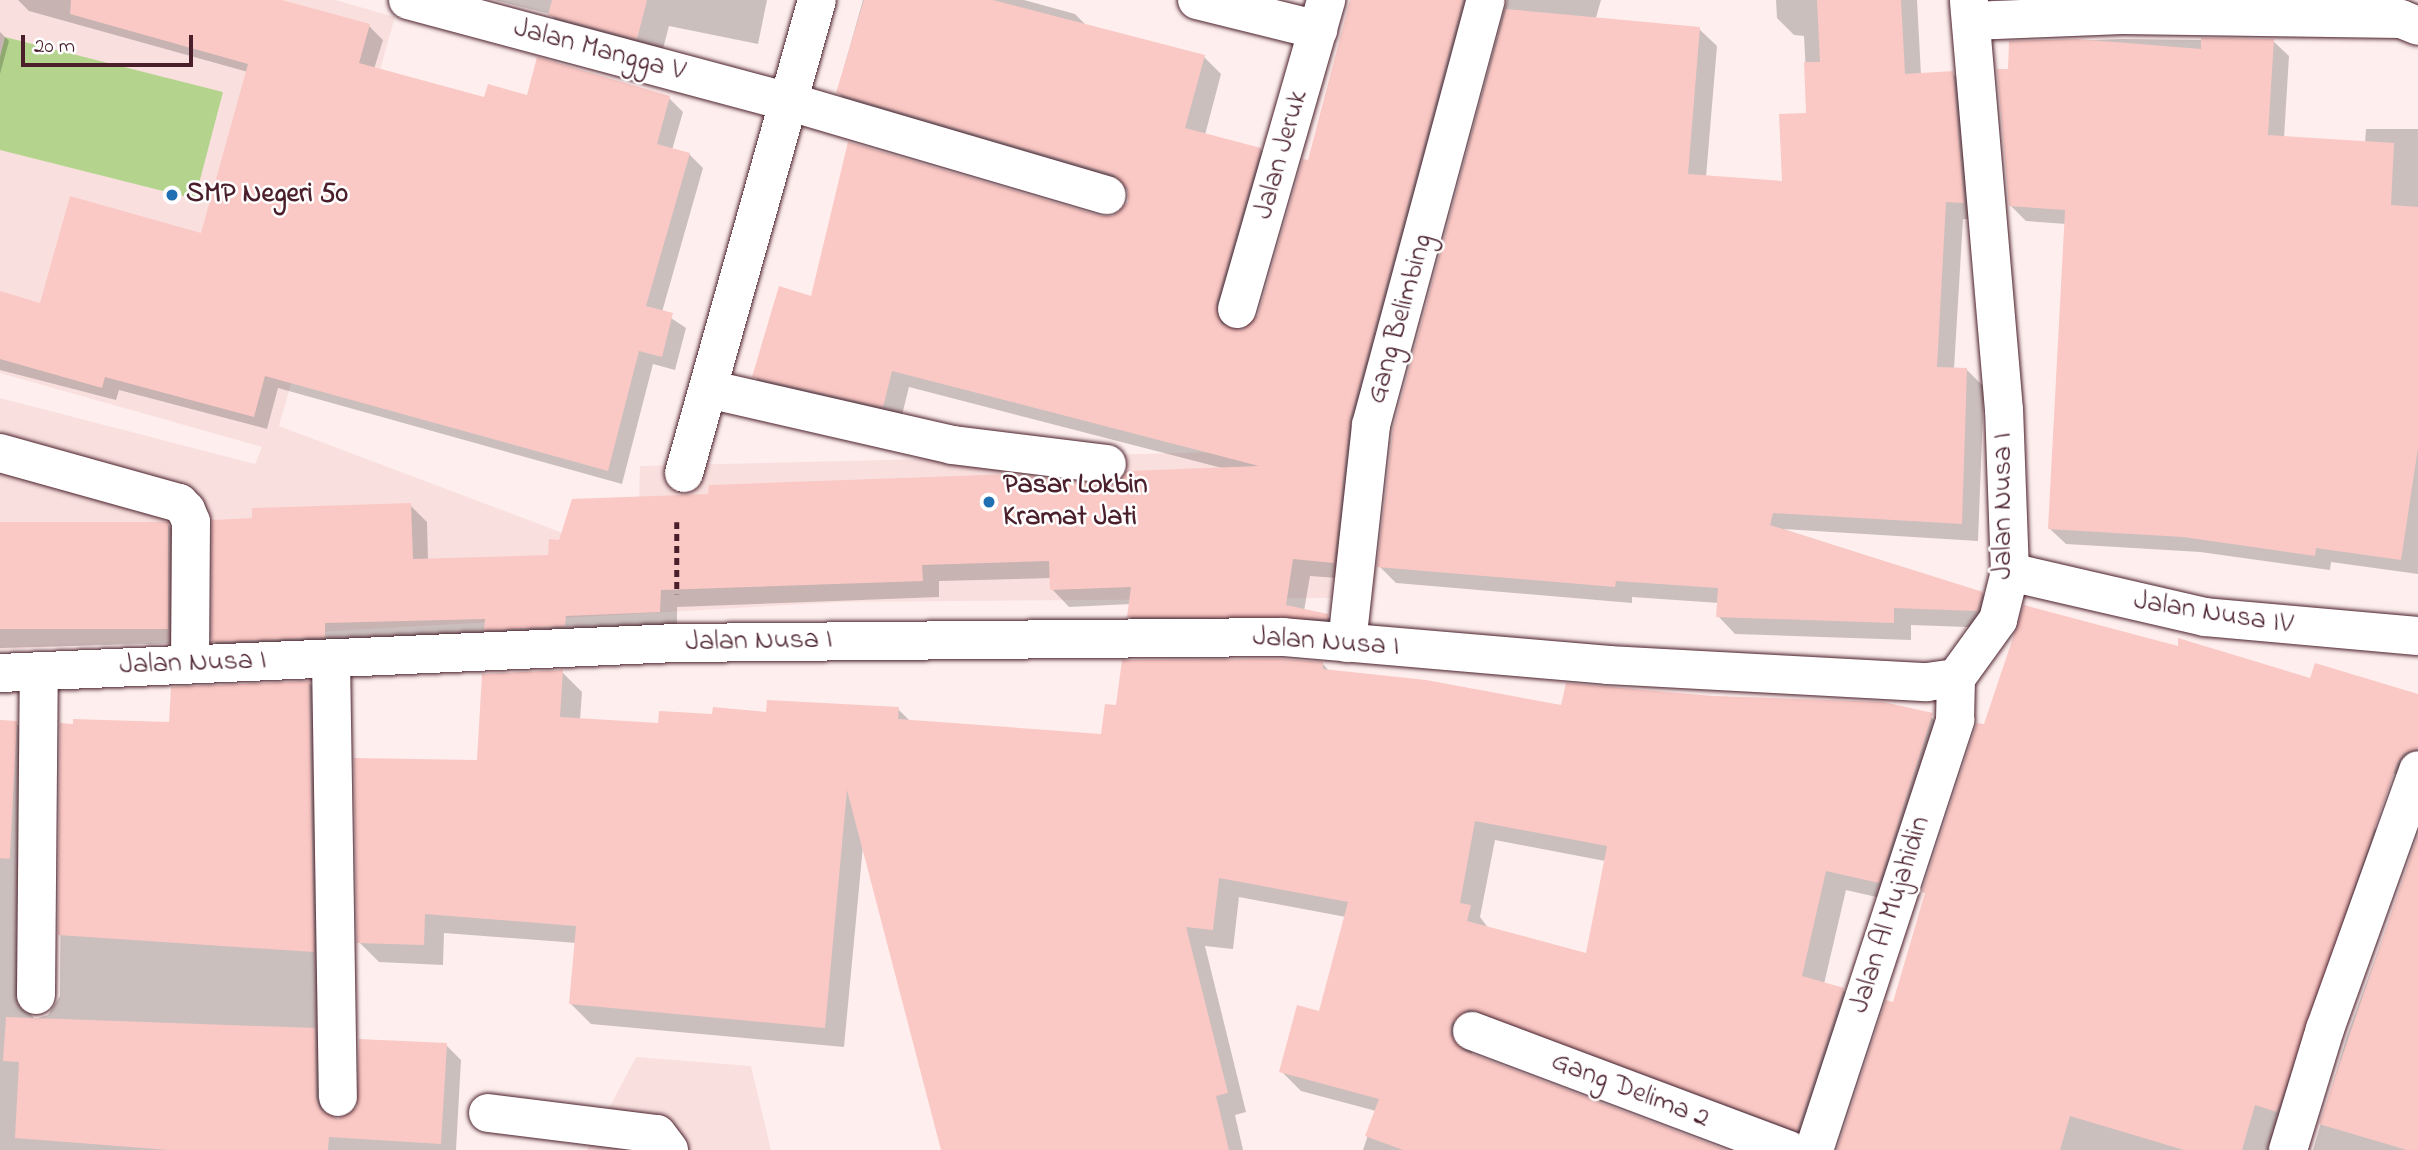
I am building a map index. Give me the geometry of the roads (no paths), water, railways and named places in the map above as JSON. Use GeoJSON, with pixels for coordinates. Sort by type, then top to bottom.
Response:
{"type":"FeatureCollection","features":[{"type":"Feature","properties":{"kind":"street","name":"Jalan Mangga V"},"geometry":{"type":"LineString","coordinates":[[408,0],[790,102],[1107,195]]}},
{"type":"Feature","properties":{"kind":"street"},"geometry":{"type":"LineString","coordinates":[[684,473],[817,0]]}},
{"type":"Feature","properties":{"kind":"street"},"geometry":{"type":"LineString","coordinates":[[1197,0],[1322,15]]}},
{"type":"Feature","properties":{"kind":"street","name":"Gang Belimbing"},"geometry":{"type":"LineString","coordinates":[[1347,643],[1371,425],[1486,0]]}},
{"type":"Feature","properties":{"kind":"street"},"geometry":{"type":"LineString","coordinates":[[1970,10],[2402,19],[2418,26]]}},
{"type":"Feature","properties":{"kind":"street","name":"Jalan Nusa I"},"geometry":{"type":"LineString","coordinates":[[0,673],[677,643],[1269,637],[1608,665],[1927,682],[1956,678],[1998,620],[2010,572],[2004,410],[1970,10]]}},
{"type":"Feature","properties":{"kind":"street","name":"Jalan Jeruk"},"geometry":{"type":"LineString","coordinates":[[1237,309],[1322,15]]}},
{"type":"Feature","properties":{"kind":"street"},"geometry":{"type":"LineString","coordinates":[[708,389],[952,445],[1107,464]]}},
{"type":"Feature","properties":{"kind":"street"},"geometry":{"type":"LineString","coordinates":[[0,453],[179,503],[186,510],[191,522],[190,664]]}},
{"type":"Feature","properties":{"kind":"street","name":"Jalan Nusa IV"},"geometry":{"type":"LineString","coordinates":[[2010,572],[2206,617],[2339,632],[2418,636]]}},
{"type":"Feature","properties":{"kind":"street"},"geometry":{"type":"LineString","coordinates":[[331,659],[338,1097]]}},
{"type":"Feature","properties":{"kind":"street"},"geometry":{"type":"LineString","coordinates":[[36,995],[39,671]]}},
{"type":"Feature","properties":{"kind":"street","name":"Jalan Al Mujahidin"},"geometry":{"type":"LineString","coordinates":[[1814,1150],[1955,720],[1956,678]]}},
{"type":"Feature","properties":{"kind":"street"},"geometry":{"type":"LineString","coordinates":[[2288,1150],[2325,1029],[2362,937],[2418,770]]}},
{"type":"Feature","properties":{"kind":"street","name":"Gang Delima 2"},"geometry":{"type":"LineString","coordinates":[[1472,1031],[1788,1150]]}},
{"type":"Feature","properties":{"kind":"street"},"geometry":{"type":"LineString","coordinates":[[488,1113],[657,1134],[669,1150]]}},
{"type":"Feature","properties":{"kind":"place","name":"SMP Negeri 50"},"geometry":{"type":"Point","coordinates":[172,195]}},
{"type":"Feature","properties":{"kind":"place","name":"Pasar Lokbin Kramat Jati"},"geometry":{"type":"Point","coordinates":[989,502]}}]}
